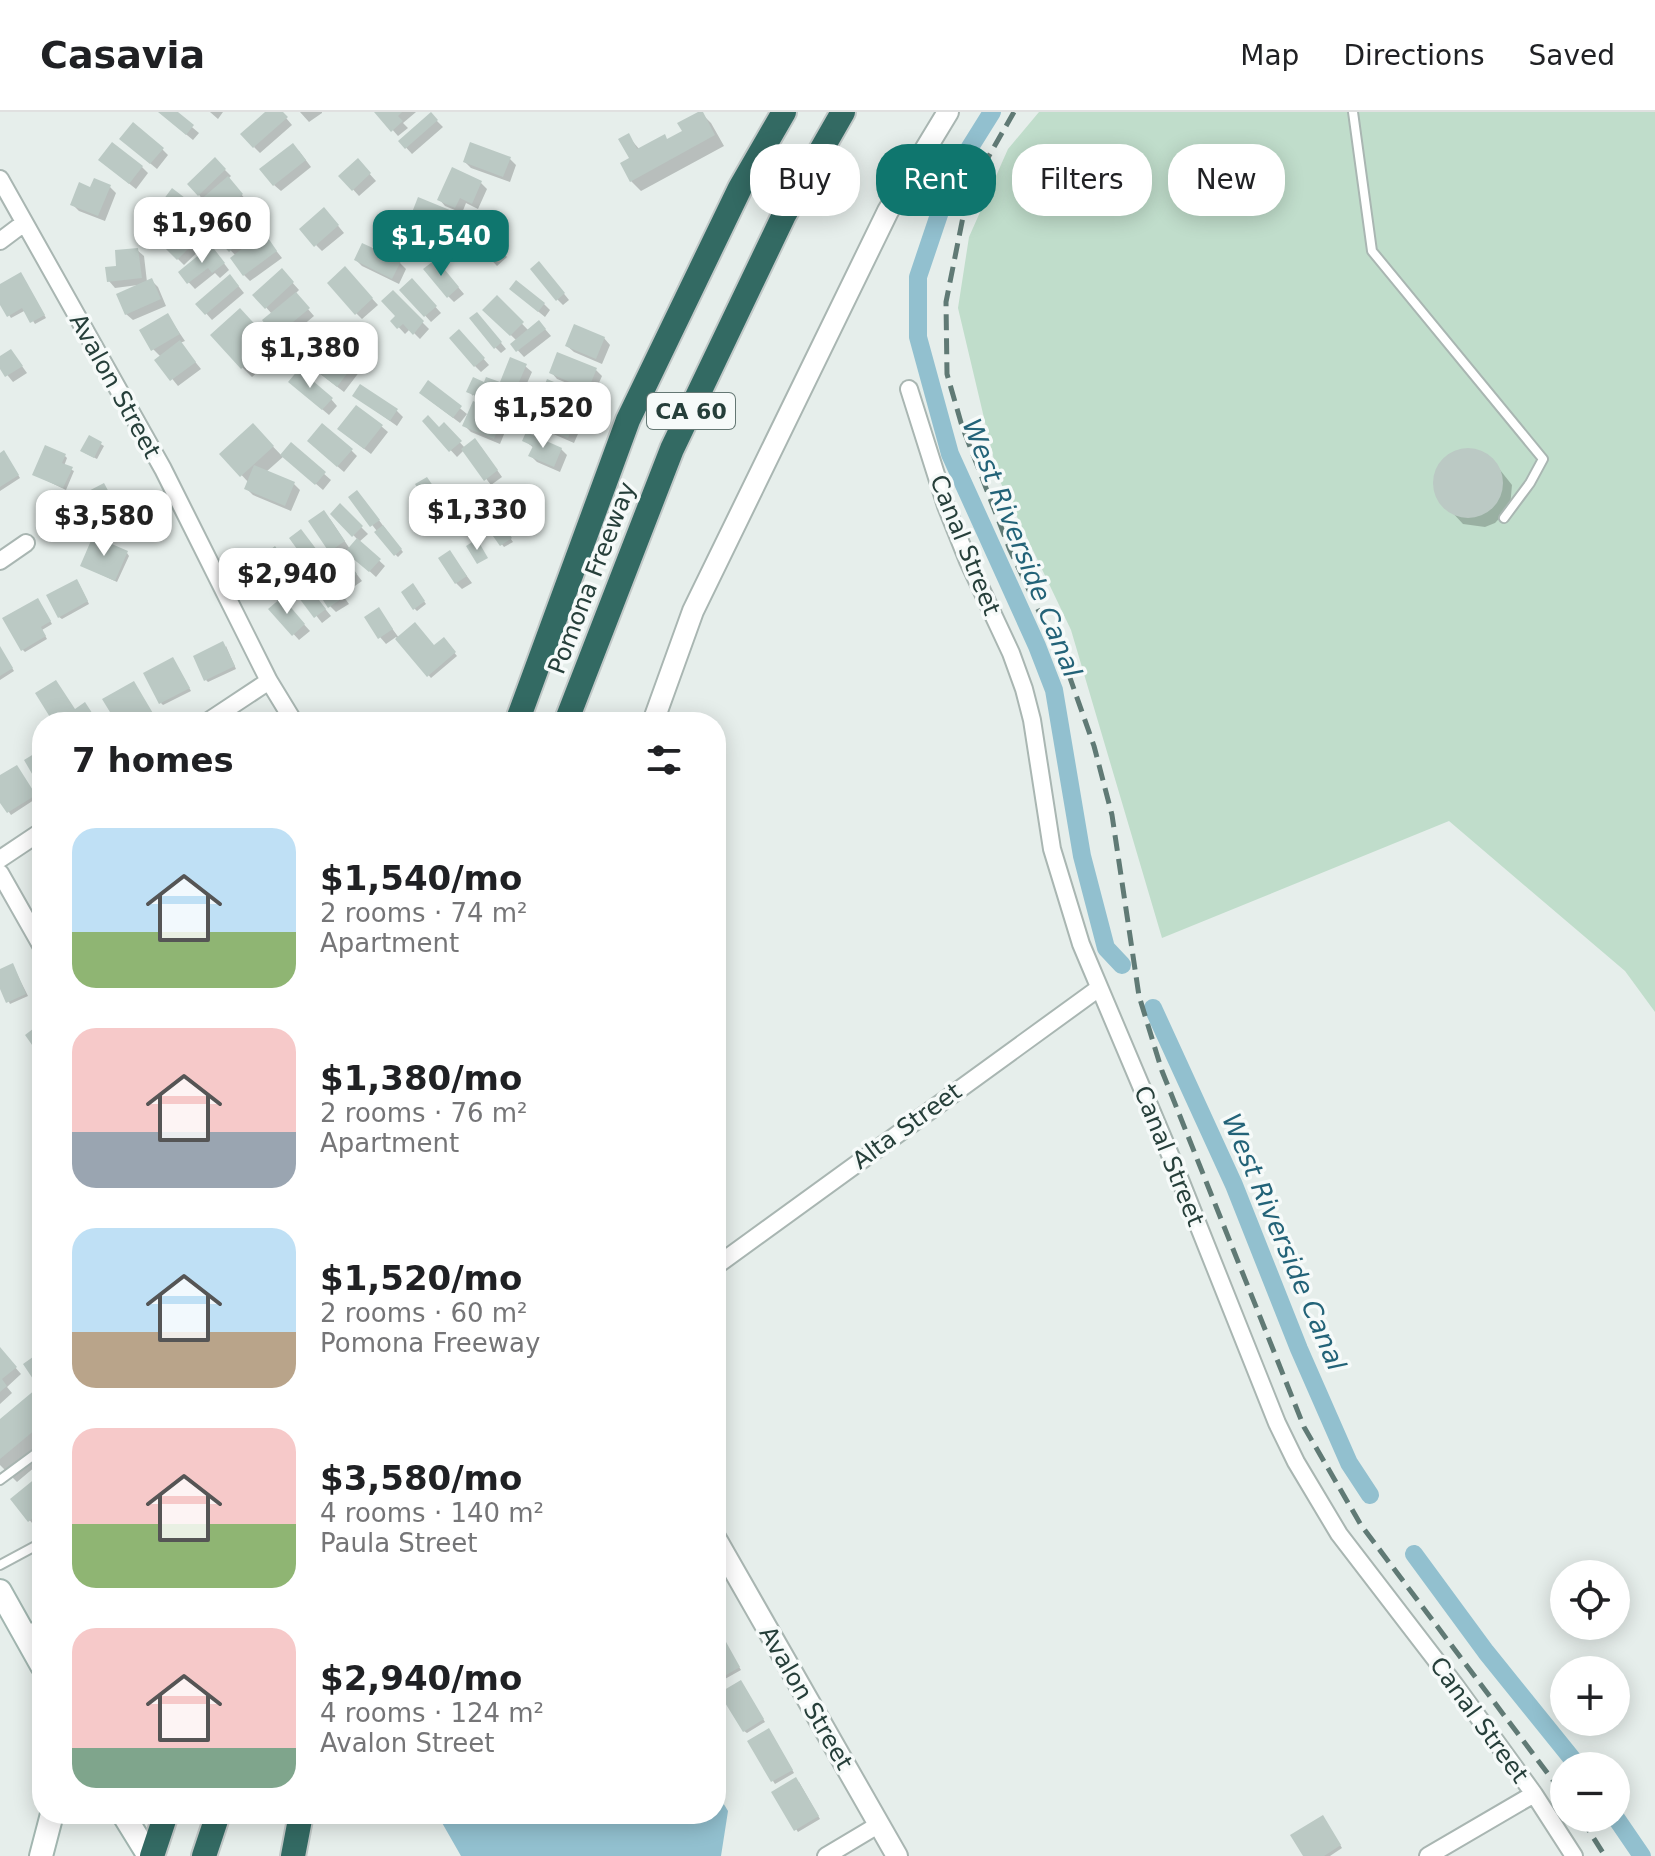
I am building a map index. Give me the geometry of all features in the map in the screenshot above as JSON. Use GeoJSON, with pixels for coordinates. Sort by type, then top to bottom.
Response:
{"type":"FeatureCollection","features":[{"type":"Feature","properties":{"kind":"highway","name":"Pomona Freeway"},"geometry":{"type":"LineString","coordinates":[[521,712],[628,420],[740,188],[784,112]]}},
{"type":"Feature","properties":{"kind":"highway","name":"Pomona Freeway"},"geometry":{"type":"LineString","coordinates":[[570,712],[672,449],[784,215],[843,112]]}},
{"type":"Feature","properties":{"kind":"highway"},"geometry":{"type":"LineString","coordinates":[[150,1856],[162,1824]]}},
{"type":"Feature","properties":{"kind":"highway"},"geometry":{"type":"LineString","coordinates":[[204,1856],[215,1824]]}},
{"type":"Feature","properties":{"kind":"highway"},"geometry":{"type":"LineString","coordinates":[[293,1856],[299,1824]]}},
{"type":"Feature","properties":{"kind":"main road"},"geometry":{"type":"LineString","coordinates":[[0,1591],[32,1627]]}},
{"type":"Feature","properties":{"kind":"main road"},"geometry":{"type":"LineString","coordinates":[[41,1856],[49,1824]]}},
{"type":"Feature","properties":{"kind":"main road"},"geometry":{"type":"LineString","coordinates":[[129,1824],[150,1856]]}},
{"type":"Feature","properties":{"kind":"street"},"geometry":{"type":"LineString","coordinates":[[656,712],[700,596],[888,211],[948,112]]}},
{"type":"Feature","properties":{"kind":"street","name":"Avalon Street"},"geometry":{"type":"LineString","coordinates":[[0,179],[163,469],[269,681],[288,712]]}},
{"type":"Feature","properties":{"kind":"street"},"geometry":{"type":"LineString","coordinates":[[0,241],[24,223]]}},
{"type":"Feature","properties":{"kind":"street","name":"Canal Street"},"geometry":{"type":"LineString","coordinates":[[909,389],[946,506],[1024,689],[1034,731],[1052,849],[1065,898],[1277,1423],[1296,1462],[1365,1570],[1455,1685],[1534,1794],[1574,1856]]}},
{"type":"Feature","properties":{"kind":"street"},"geometry":{"type":"LineString","coordinates":[[0,561],[26,543]]}},
{"type":"Feature","properties":{"kind":"street"},"geometry":{"type":"LineString","coordinates":[[222,712],[269,681]]}},
{"type":"Feature","properties":{"kind":"street"},"geometry":{"type":"LineString","coordinates":[[0,859],[32,838]]}},
{"type":"Feature","properties":{"kind":"street"},"geometry":{"type":"LineString","coordinates":[[0,873],[32,929]]}},
{"type":"Feature","properties":{"kind":"street","name":"Alta Street"},"geometry":{"type":"LineString","coordinates":[[726,1259],[1099,988]]}},
{"type":"Feature","properties":{"kind":"street","name":"Avalon Street"},"geometry":{"type":"LineString","coordinates":[[726,1557],[897,1856]]}},
{"type":"Feature","properties":{"kind":"street"},"geometry":{"type":"LineString","coordinates":[[1428,1856],[1534,1794]]}},
{"type":"Feature","properties":{"kind":"street"},"geometry":{"type":"LineString","coordinates":[[826,1856],[878,1825]]}},
{"type":"Feature","properties":{"kind":"lane"},"geometry":{"type":"LineString","coordinates":[[1353,112],[1372,251],[1543,459],[1504,518]]}},
{"type":"Feature","properties":{"kind":"lane"},"geometry":{"type":"LineString","coordinates":[[0,1480],[32,1456]]}},
{"type":"Feature","properties":{"kind":"lane"},"geometry":{"type":"LineString","coordinates":[[0,1565],[32,1548]]}},
{"type":"Feature","properties":{"kind":"green space"},"geometry":{"type":"Polygon","coordinates":[[[1039,112],[1655,112],[1655,1012],[1625,971],[1449,821],[1162,938],[1071,630],[998,477],[958,308],[969,237],[978,216],[996,216],[996,176],[1012,144],[1012,216],[1152,216],[1152,144],[1012,144],[1039,112]]]}},
{"type":"Feature","properties":{"kind":"water"},"geometry":{"type":"Polygon","coordinates":[[[443,1824],[726,1824],[721,1856],[461,1856],[443,1824]]]}},
{"type":"Feature","properties":{"kind":"building"},"geometry":{"type":"Polygon","coordinates":[[[158,112],[178,112],[194,125],[186,135],[158,112]]]}},
{"type":"Feature","properties":{"kind":"building"},"geometry":{"type":"Polygon","coordinates":[[[265,112],[283,112],[288,117],[253,148],[240,134],[265,112]]]}},
{"type":"Feature","properties":{"kind":"building"},"geometry":{"type":"Polygon","coordinates":[[[374,112],[402,112],[398,116],[403,121],[391,132],[374,112]]]}},
{"type":"Feature","properties":{"kind":"building"},"geometry":{"type":"Polygon","coordinates":[[[431,112],[438,120],[405,149],[398,141],[431,112]]]}},
{"type":"Feature","properties":{"kind":"building"},"geometry":{"type":"Polygon","coordinates":[[[703,112],[715,135],[630,182],[620,163],[629,158],[618,139],[629,133],[637,149],[665,134],[667,139],[682,131],[677,123],[703,112]]]}},
{"type":"Feature","properties":{"kind":"building"},"geometry":{"type":"Polygon","coordinates":[[[133,122],[164,148],[150,164],[119,139],[133,122]]]}},
{"type":"Feature","properties":{"kind":"building"},"geometry":{"type":"Polygon","coordinates":[[[112,142],[143,166],[129,184],[98,160],[112,142]]]}},
{"type":"Feature","properties":{"kind":"building"},"geometry":{"type":"Polygon","coordinates":[[[470,142],[511,157],[503,177],[463,162],[470,142]]]}},
{"type":"Feature","properties":{"kind":"building"},"geometry":{"type":"Polygon","coordinates":[[[293,143],[306,160],[273,186],[259,169],[293,143]]]}},
{"type":"Feature","properties":{"kind":"building"},"geometry":{"type":"Polygon","coordinates":[[[215,157],[226,169],[198,196],[187,184],[215,157]]]}},
{"type":"Feature","properties":{"kind":"building"},"geometry":{"type":"Polygon","coordinates":[[[358,158],[371,173],[352,191],[338,176],[358,158]]]}},
{"type":"Feature","properties":{"kind":"building"},"geometry":{"type":"Polygon","coordinates":[[[452,167],[482,181],[472,204],[460,198],[455,208],[437,200],[452,167]]]}},
{"type":"Feature","properties":{"kind":"building"},"geometry":{"type":"Polygon","coordinates":[[[228,176],[243,194],[214,218],[199,201],[228,176]]]}},
{"type":"Feature","properties":{"kind":"building"},"geometry":{"type":"Polygon","coordinates":[[[94,178],[111,185],[98,216],[70,205],[79,182],[90,187],[94,178]]]}},
{"type":"Feature","properties":{"kind":"building"},"geometry":{"type":"Polygon","coordinates":[[[172,188],[189,201],[167,232],[149,219],[172,188]]]}},
{"type":"Feature","properties":{"kind":"building"},"geometry":{"type":"Polygon","coordinates":[[[418,197],[457,213],[450,232],[411,215],[418,197]]]}},
{"type":"Feature","properties":{"kind":"building"},"geometry":{"type":"Polygon","coordinates":[[[243,204],[260,223],[229,252],[212,234],[243,204]]]}},
{"type":"Feature","properties":{"kind":"building"},"geometry":{"type":"Polygon","coordinates":[[[324,207],[339,225],[314,247],[299,229],[324,207]]]}},
{"type":"Feature","properties":{"kind":"building"},"geometry":{"type":"Polygon","coordinates":[[[188,217],[204,233],[177,260],[161,244],[188,217]]]}},
{"type":"Feature","properties":{"kind":"building"},"geometry":{"type":"Polygon","coordinates":[[[475,220],[502,250],[490,261],[463,231],[475,220]]]}},
{"type":"Feature","properties":{"kind":"building"},"geometry":{"type":"Polygon","coordinates":[[[264,232],[277,251],[243,276],[230,258],[264,232]]]}},
{"type":"Feature","properties":{"kind":"building"},"geometry":{"type":"Polygon","coordinates":[[[362,243],[401,261],[392,279],[354,260],[362,243]]]}},
{"type":"Feature","properties":{"kind":"building"},"geometry":{"type":"Polygon","coordinates":[[[211,245],[225,263],[212,273],[208,268],[187,284],[178,272],[211,245]]]}},
{"type":"Feature","properties":{"kind":"building"},"geometry":{"type":"Polygon","coordinates":[[[138,248],[142,278],[107,282],[105,267],[116,266],[115,250],[138,248]]]}},
{"type":"Feature","properties":{"kind":"building"},"geometry":{"type":"Polygon","coordinates":[[[436,259],[459,287],[447,298],[423,269],[436,259]]]}},
{"type":"Feature","properties":{"kind":"building"},"geometry":{"type":"Polygon","coordinates":[[[539,261],[565,293],[556,301],[530,269],[539,261]]]}},
{"type":"Feature","properties":{"kind":"building"},"geometry":{"type":"Polygon","coordinates":[[[345,266],[373,298],[355,315],[327,283],[345,266]]]}},
{"type":"Feature","properties":{"kind":"building"},"geometry":{"type":"Polygon","coordinates":[[[282,268],[294,282],[265,309],[252,295],[282,268]]]}},
{"type":"Feature","properties":{"kind":"building"},"geometry":{"type":"Polygon","coordinates":[[[21,272],[45,315],[30,323],[22,308],[7,317],[0,305],[0,284],[21,272]]]}},
{"type":"Feature","properties":{"kind":"building"},"geometry":{"type":"Polygon","coordinates":[[[230,274],[239,286],[205,315],[195,304],[230,274]]]}},
{"type":"Feature","properties":{"kind":"building"},"geometry":{"type":"Polygon","coordinates":[[[152,278],[161,299],[125,315],[116,294],[152,278]]]}},
{"type":"Feature","properties":{"kind":"building"},"geometry":{"type":"Polygon","coordinates":[[[412,278],[437,306],[424,317],[399,290],[412,278]]]}},
{"type":"Feature","properties":{"kind":"building"},"geometry":{"type":"Polygon","coordinates":[[[516,280],[545,303],[538,312],[509,289],[516,280]]]}},
{"type":"Feature","properties":{"kind":"building"},"geometry":{"type":"Polygon","coordinates":[[[393,290],[424,321],[413,335],[403,324],[397,329],[390,321],[395,316],[381,301],[393,290]]]}},
{"type":"Feature","properties":{"kind":"building"},"geometry":{"type":"Polygon","coordinates":[[[296,292],[310,308],[275,337],[262,320],[296,292]]]}},
{"type":"Feature","properties":{"kind":"building"},"geometry":{"type":"Polygon","coordinates":[[[497,295],[524,322],[510,336],[482,310],[497,295]]]}},
{"type":"Feature","properties":{"kind":"building"},"geometry":{"type":"Polygon","coordinates":[[[240,308],[271,342],[241,369],[210,335],[240,308]]]}},
{"type":"Feature","properties":{"kind":"building"},"geometry":{"type":"Polygon","coordinates":[[[477,312],[502,342],[494,349],[469,318],[477,312]]]}},
{"type":"Feature","properties":{"kind":"building"},"geometry":{"type":"Polygon","coordinates":[[[168,313],[180,334],[151,351],[139,330],[168,313]]]}},
{"type":"Feature","properties":{"kind":"building"},"geometry":{"type":"Polygon","coordinates":[[[539,320],[546,329],[516,352],[510,344],[539,320]]]}},
{"type":"Feature","properties":{"kind":"building"},"geometry":{"type":"Polygon","coordinates":[[[574,324],[605,337],[596,359],[565,346],[574,324]]]}},
{"type":"Feature","properties":{"kind":"building"},"geometry":{"type":"Polygon","coordinates":[[[459,329],[485,358],[474,367],[449,338],[459,329]]]}},
{"type":"Feature","properties":{"kind":"building"},"geometry":{"type":"Polygon","coordinates":[[[180,340],[196,362],[170,381],[154,360],[180,340]]]}},
{"type":"Feature","properties":{"kind":"building"},"geometry":{"type":"Polygon","coordinates":[[[328,342],[355,363],[337,387],[310,366],[328,342]]]}},
{"type":"Feature","properties":{"kind":"building"},"geometry":{"type":"Polygon","coordinates":[[[11,349],[23,366],[5,377],[0,369],[0,356],[11,349]]]}},
{"type":"Feature","properties":{"kind":"building"},"geometry":{"type":"Polygon","coordinates":[[[557,352],[597,368],[588,390],[549,373],[557,352]]]}},
{"type":"Feature","properties":{"kind":"building"},"geometry":{"type":"Polygon","coordinates":[[[510,357],[527,364],[507,409],[466,392],[473,377],[484,382],[486,377],[500,382],[510,357]]]}},
{"type":"Feature","properties":{"kind":"building"},"geometry":{"type":"Polygon","coordinates":[[[299,369],[333,398],[322,410],[288,382],[299,369]]]}},
{"type":"Feature","properties":{"kind":"building"},"geometry":{"type":"Polygon","coordinates":[[[547,379],[580,393],[575,406],[542,392],[547,379]]]}},
{"type":"Feature","properties":{"kind":"building"},"geometry":{"type":"Polygon","coordinates":[[[428,380],[462,406],[453,418],[419,393],[428,380]]]}},
{"type":"Feature","properties":{"kind":"building"},"geometry":{"type":"Polygon","coordinates":[[[360,384],[398,409],[390,421],[352,396],[360,384]]]}},
{"type":"Feature","properties":{"kind":"building"},"geometry":{"type":"Polygon","coordinates":[[[473,401],[504,414],[494,439],[462,426],[473,401]]]}},
{"type":"Feature","properties":{"kind":"building"},"geometry":{"type":"Polygon","coordinates":[[[534,401],[576,419],[568,438],[526,421],[534,401]]]}},
{"type":"Feature","properties":{"kind":"building"},"geometry":{"type":"Polygon","coordinates":[[[356,405],[383,425],[364,449],[337,429],[356,405]]]}},
{"type":"Feature","properties":{"kind":"building"},"geometry":{"type":"Polygon","coordinates":[[[428,415],[439,427],[444,422],[462,441],[449,452],[422,421],[428,415]]]}},
{"type":"Feature","properties":{"kind":"building"},"geometry":{"type":"Polygon","coordinates":[[[253,423],[274,446],[240,477],[219,454],[253,423]]]}},
{"type":"Feature","properties":{"kind":"building"},"geometry":{"type":"Polygon","coordinates":[[[322,423],[353,449],[337,467],[307,441],[322,423]]]}},
{"type":"Feature","properties":{"kind":"building"},"geometry":{"type":"Polygon","coordinates":[[[526,432],[562,448],[554,467],[528,456],[533,446],[522,441],[526,432]]]}},
{"type":"Feature","properties":{"kind":"building"},"geometry":{"type":"Polygon","coordinates":[[[89,435],[102,442],[94,458],[80,451],[89,435]]]}},
{"type":"Feature","properties":{"kind":"building"},"geometry":{"type":"Polygon","coordinates":[[[475,438],[498,470],[484,481],[461,449],[475,438]]]}},
{"type":"Feature","properties":{"kind":"building"},"geometry":{"type":"Polygon","coordinates":[[[291,442],[326,472],[315,485],[280,455],[291,442]]]}},
{"type":"Feature","properties":{"kind":"building"},"geometry":{"type":"Polygon","coordinates":[[[45,445],[66,454],[62,463],[73,467],[63,488],[32,475],[45,445]]]}},
{"type":"Feature","properties":{"kind":"building"},"geometry":{"type":"Polygon","coordinates":[[[1475,448],[1497,463],[1503,483],[1501,497],[1493,508],[1482,516],[1461,518],[1443,508],[1435,497],[1433,476],[1443,458],[1454,450],[1475,448]]]}},
{"type":"Feature","properties":{"kind":"building"},"geometry":{"type":"Polygon","coordinates":[[[4,450],[19,475],[0,487],[0,453],[4,450]]]}},
{"type":"Feature","properties":{"kind":"building"},"geometry":{"type":"Polygon","coordinates":[[[254,465],[295,482],[285,506],[244,489],[254,465]]]}},
{"type":"Feature","properties":{"kind":"building"},"geometry":{"type":"Polygon","coordinates":[[[427,477],[440,496],[458,484],[471,505],[442,525],[415,484],[427,477]]]}},
{"type":"Feature","properties":{"kind":"building"},"geometry":{"type":"Polygon","coordinates":[[[104,483],[120,513],[93,527],[77,497],[104,483]]]}},
{"type":"Feature","properties":{"kind":"building"},"geometry":{"type":"Polygon","coordinates":[[[357,490],[380,520],[370,527],[348,497],[357,490]]]}},
{"type":"Feature","properties":{"kind":"building"},"geometry":{"type":"Polygon","coordinates":[[[340,503],[363,526],[352,537],[330,514],[340,503]]]}},
{"type":"Feature","properties":{"kind":"building"},"geometry":{"type":"Polygon","coordinates":[[[324,510],[345,541],[329,552],[308,521],[324,510]]]}},
{"type":"Feature","properties":{"kind":"building"},"geometry":{"type":"Polygon","coordinates":[[[499,521],[512,538],[500,546],[488,529],[499,521]]]}},
{"type":"Feature","properties":{"kind":"building"},"geometry":{"type":"Polygon","coordinates":[[[383,525],[402,549],[394,556],[374,532],[383,525]]]}},
{"type":"Feature","properties":{"kind":"building"},"geometry":{"type":"Polygon","coordinates":[[[301,529],[323,558],[310,567],[289,538],[301,529]]]}},
{"type":"Feature","properties":{"kind":"building"},"geometry":{"type":"Polygon","coordinates":[[[93,536],[128,551],[115,581],[80,566],[93,536]]]}},
{"type":"Feature","properties":{"kind":"building"},"geometry":{"type":"Polygon","coordinates":[[[357,538],[381,559],[369,572],[345,552],[357,538]]]}},
{"type":"Feature","properties":{"kind":"building"},"geometry":{"type":"Polygon","coordinates":[[[477,539],[488,558],[477,564],[466,546],[477,539]]]}},
{"type":"Feature","properties":{"kind":"building"},"geometry":{"type":"Polygon","coordinates":[[[275,546],[297,577],[289,583],[266,553],[275,546]]]}},
{"type":"Feature","properties":{"kind":"building"},"geometry":{"type":"Polygon","coordinates":[[[450,550],[467,576],[455,584],[438,558],[450,550]]]}},
{"type":"Feature","properties":{"kind":"building"},"geometry":{"type":"Polygon","coordinates":[[[340,551],[357,574],[345,583],[327,560],[340,551]]]}},
{"type":"Feature","properties":{"kind":"building"},"geometry":{"type":"Polygon","coordinates":[[[257,555],[281,589],[271,596],[246,562],[257,555]]]}},
{"type":"Feature","properties":{"kind":"building"},"geometry":{"type":"Polygon","coordinates":[[[323,565],[344,597],[328,608],[307,575],[323,565]]]}},
{"type":"Feature","properties":{"kind":"building"},"geometry":{"type":"Polygon","coordinates":[[[301,577],[326,609],[314,618],[290,586],[301,577]]]}},
{"type":"Feature","properties":{"kind":"building"},"geometry":{"type":"Polygon","coordinates":[[[77,579],[88,601],[58,618],[46,595],[77,579]]]}},
{"type":"Feature","properties":{"kind":"building"},"geometry":{"type":"Polygon","coordinates":[[[413,583],[425,601],[413,610],[401,592],[413,583]]]}},
{"type":"Feature","properties":{"kind":"building"},"geometry":{"type":"Polygon","coordinates":[[[282,597],[305,624],[292,636],[268,609],[282,597]]]}},
{"type":"Feature","properties":{"kind":"building"},"geometry":{"type":"Polygon","coordinates":[[[38,598],[51,621],[41,627],[46,636],[21,651],[2,618],[38,598]]]}},
{"type":"Feature","properties":{"kind":"building"},"geometry":{"type":"Polygon","coordinates":[[[379,607],[393,629],[378,639],[364,617],[379,607]]]}},
{"type":"Feature","properties":{"kind":"building"},"geometry":{"type":"Polygon","coordinates":[[[415,622],[434,645],[444,637],[456,652],[427,677],[395,639],[415,622]]]}},
{"type":"Feature","properties":{"kind":"building"},"geometry":{"type":"Polygon","coordinates":[[[223,641],[235,666],[204,681],[193,656],[223,641]]]}},
{"type":"Feature","properties":{"kind":"building"},"geometry":{"type":"Polygon","coordinates":[[[0,646],[13,668],[0,676],[0,646]]]}},
{"type":"Feature","properties":{"kind":"building"},"geometry":{"type":"Polygon","coordinates":[[[173,657],[190,688],[159,704],[143,673],[173,657]]]}},
{"type":"Feature","properties":{"kind":"building"},"geometry":{"type":"Polygon","coordinates":[[[56,680],[75,709],[85,702],[92,712],[47,712],[35,693],[56,680]]]}},
{"type":"Feature","properties":{"kind":"building"},"geometry":{"type":"Polygon","coordinates":[[[134,681],[152,712],[110,712],[102,699],[134,681]]]}},
{"type":"Feature","properties":{"kind":"building"},"geometry":{"type":"Polygon","coordinates":[[[32,755],[32,774],[24,760],[32,755]]]}},
{"type":"Feature","properties":{"kind":"building"},"geometry":{"type":"Polygon","coordinates":[[[17,765],[32,789],[32,797],[7,813],[0,803],[0,775],[17,765]]]}},
{"type":"Feature","properties":{"kind":"building"},"geometry":{"type":"Polygon","coordinates":[[[13,963],[26,994],[6,1003],[0,989],[0,969],[13,963]]]}},
{"type":"Feature","properties":{"kind":"building"},"geometry":{"type":"Polygon","coordinates":[[[32,1030],[32,1045],[25,1035],[32,1030]]]}},
{"type":"Feature","properties":{"kind":"building"},"geometry":{"type":"Polygon","coordinates":[[[0,1347],[17,1367],[2,1379],[7,1386],[0,1392],[0,1347]]]}},
{"type":"Feature","properties":{"kind":"building"},"geometry":{"type":"Polygon","coordinates":[[[32,1358],[32,1378],[23,1364],[32,1358]]]}},
{"type":"Feature","properties":{"kind":"building"},"geometry":{"type":"Polygon","coordinates":[[[32,1392],[32,1432],[0,1459],[0,1419],[32,1392]]]}},
{"type":"Feature","properties":{"kind":"building"},"geometry":{"type":"Polygon","coordinates":[[[32,1481],[32,1519],[28,1522],[10,1499],[32,1481]]]}},
{"type":"Feature","properties":{"kind":"building"},"geometry":{"type":"Polygon","coordinates":[[[726,1642],[740,1667],[726,1675],[726,1642]]]}},
{"type":"Feature","properties":{"kind":"building"},"geometry":{"type":"Polygon","coordinates":[[[741,1680],[764,1719],[743,1732],[726,1704],[726,1689],[741,1680]]]}},
{"type":"Feature","properties":{"kind":"building"},"geometry":{"type":"Polygon","coordinates":[[[769,1728],[793,1770],[771,1782],[747,1741],[769,1728]]]}},
{"type":"Feature","properties":{"kind":"building"},"geometry":{"type":"Polygon","coordinates":[[[796,1777],[819,1816],[794,1831],[771,1792],[796,1777]]]}},
{"type":"Feature","properties":{"kind":"building"},"geometry":{"type":"Polygon","coordinates":[[[1323,1815],[1341,1845],[1324,1856],[1303,1856],[1290,1835],[1323,1815]]]}},
{"type":"Feature","properties":{"kind":"waterway","name":"West Riverside Canal"},"geometry":{"type":"LineString","coordinates":[[992,112],[952,176],[918,277],[918,337],[950,454],[1054,690],[1082,856],[1106,948],[1122,965]]}},
{"type":"Feature","properties":{"kind":"waterway","name":"West Riverside Canal"},"geometry":{"type":"LineString","coordinates":[[1153,1008],[1234,1185],[1299,1349],[1349,1463],[1370,1495]]}},
{"type":"Feature","properties":{"kind":"waterway","name":"West Riverside Canal"},"geometry":{"type":"LineString","coordinates":[[1414,1554],[1486,1652],[1567,1752]]}},
{"type":"Feature","properties":{"kind":"waterway","name":"West Riverside Canal"},"geometry":{"type":"LineString","coordinates":[[1626,1832],[1642,1856]]}},
{"type":"Feature","properties":{"kind":"railway"},"geometry":{"type":"LineString","coordinates":[[1014,112],[982,168],[964,212],[946,302],[947,374],[962,426],[1010,550],[1069,675],[1094,746],[1112,815],[1139,996],[1162,1071],[1304,1427],[1361,1525],[1550,1776]]}},
{"type":"Feature","properties":{"kind":"railway"},"geometry":{"type":"LineString","coordinates":[[1590,1832],[1605,1856]]}}]}
